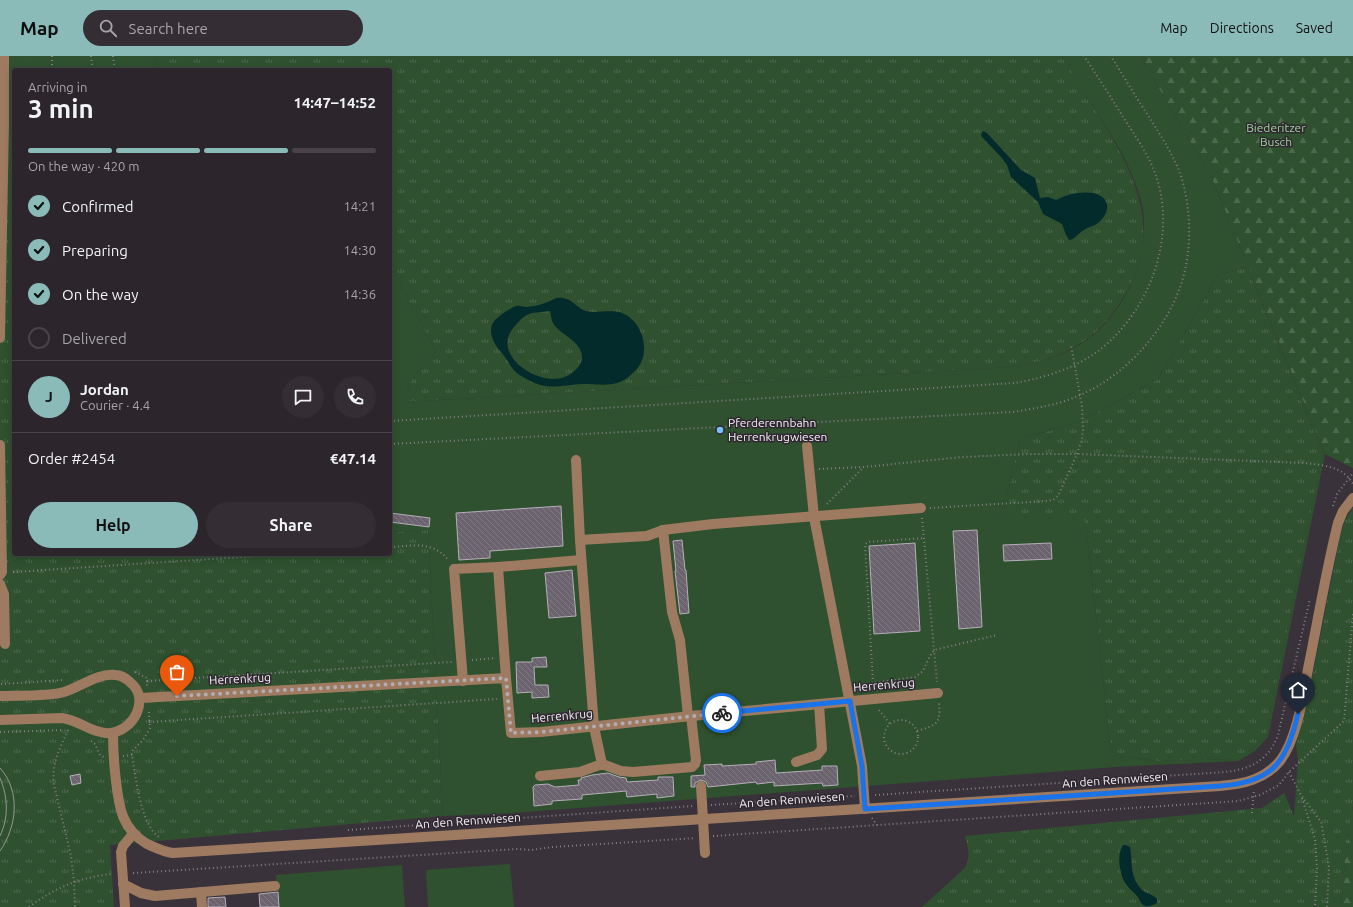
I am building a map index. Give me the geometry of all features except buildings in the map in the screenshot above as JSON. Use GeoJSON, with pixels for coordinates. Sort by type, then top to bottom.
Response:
{"type":"FeatureCollection","features":[{"type":"Feature","properties":{"kind":"street"},"geometry":{"type":"LineString","coordinates":[[0,338],[4,56]]}},
{"type":"Feature","properties":{"kind":"street"},"geometry":{"type":"LineString","coordinates":[[0,445],[1,574]]}},
{"type":"Feature","properties":{"kind":"street"},"geometry":{"type":"LineString","coordinates":[[807,446],[814,517],[851,701],[862,766],[865,809]]}},
{"type":"Feature","properties":{"kind":"street"},"geometry":{"type":"LineString","coordinates":[[576,460],[581,560],[594,727],[602,764]]}},
{"type":"Feature","properties":{"kind":"street","name":"An den Rennwiesen"},"geometry":{"type":"LineString","coordinates":[[113,732],[113,757],[120,809],[124,820],[133,834],[155,848],[168,852],[181,853],[1231,785],[1249,782],[1270,771],[1280,760],[1290,744],[1296,724],[1338,523],[1342,511],[1353,498]]}},
{"type":"Feature","properties":{"kind":"street"},"geometry":{"type":"LineString","coordinates":[[580,540],[647,536],[663,530],[746,521],[921,508]]}},
{"type":"Feature","properties":{"kind":"street"},"geometry":{"type":"LineString","coordinates":[[540,776],[580,772],[602,764],[621,771],[633,772],[692,767],[695,764],[696,760],[680,640],[672,612],[663,530]]}},
{"type":"Feature","properties":{"kind":"street"},"geometry":{"type":"LineString","coordinates":[[463,680],[454,569],[581,560]]}},
{"type":"Feature","properties":{"kind":"street"},"geometry":{"type":"LineString","coordinates":[[498,567],[506,678]]}},
{"type":"Feature","properties":{"kind":"street"},"geometry":{"type":"LineString","coordinates":[[0,584],[4,594],[5,644]]}},
{"type":"Feature","properties":{"kind":"street"},"geometry":{"type":"LineString","coordinates":[[0,696],[58,693],[96,678],[116,675],[126,678],[133,684],[138,690],[140,698],[139,709],[134,719],[124,727],[113,732],[106,733],[72,720],[57,717],[0,720]]}},
{"type":"Feature","properties":{"kind":"street","name":"Herrenkrug"},"geometry":{"type":"LineString","coordinates":[[140,698],[506,678],[511,733],[541,732],[690,716],[938,693]]}},
{"type":"Feature","properties":{"kind":"street"},"geometry":{"type":"LineString","coordinates":[[796,762],[817,755],[822,749],[819,704]]}},
{"type":"Feature","properties":{"kind":"street"},"geometry":{"type":"LineString","coordinates":[[700,786],[705,853]]}},
{"type":"Feature","properties":{"kind":"street"},"geometry":{"type":"LineString","coordinates":[[125,907],[122,849],[133,834]]}},
{"type":"Feature","properties":{"kind":"street"},"geometry":{"type":"LineString","coordinates":[[123,884],[141,893],[155,896],[275,886]]}},
{"type":"Feature","properties":{"kind":"street"},"geometry":{"type":"LineString","coordinates":[[201,892],[202,907]]}},
{"type":"Feature","properties":{"kind":"path"},"geometry":{"type":"LineString","coordinates":[[52,56],[52,68]]}},
{"type":"Feature","properties":{"kind":"path"},"geometry":{"type":"LineString","coordinates":[[91,56],[94,68]]}},
{"type":"Feature","properties":{"kind":"path"},"geometry":{"type":"LineString","coordinates":[[113,56],[115,68]]}},
{"type":"Feature","properties":{"kind":"path"},"geometry":{"type":"LineString","coordinates":[[392,421],[1015,383],[1048,376],[1075,364],[1095,353],[1102,347],[1114,336],[1134,311],[1146,291],[1156,268],[1161,245],[1162,230],[1161,199],[1155,174],[1150,162],[1084,56]]}},
{"type":"Feature","properties":{"kind":"path"},"geometry":{"type":"LineString","coordinates":[[392,444],[1013,412],[1052,405],[1080,396],[1113,376],[1129,363],[1148,341],[1163,319],[1179,290],[1188,250],[1188,210],[1184,188],[1176,164],[1163,140],[1111,56]]}},
{"type":"Feature","properties":{"kind":"path"},"geometry":{"type":"LineString","coordinates":[[916,731],[931,726],[938,721],[940,713],[921,508],[1047,501],[1053,500],[1060,493],[1077,454],[1082,439],[1084,422],[1071,345]]}},
{"type":"Feature","properties":{"kind":"path"},"geometry":{"type":"LineString","coordinates":[[819,469],[864,467],[962,456],[1077,454],[1304,463],[1330,466],[1349,477],[1353,484]]}},
{"type":"Feature","properties":{"kind":"path"},"geometry":{"type":"LineString","coordinates":[[814,517],[864,467]]}},
{"type":"Feature","properties":{"kind":"path"},"geometry":{"type":"LineString","coordinates":[[1349,477],[1353,473]]}},
{"type":"Feature","properties":{"kind":"path"},"geometry":{"type":"LineString","coordinates":[[873,683],[865,544],[868,542],[924,538]]}},
{"type":"Feature","properties":{"kind":"path"},"geometry":{"type":"LineString","coordinates":[[392,548],[430,546],[445,556],[454,569]]}},
{"type":"Feature","properties":{"kind":"path"},"geometry":{"type":"LineString","coordinates":[[1,574],[259,556]]}},
{"type":"Feature","properties":{"kind":"path"},"geometry":{"type":"LineString","coordinates":[[344,830],[1225,772],[1248,767],[1257,763],[1267,755],[1273,748],[1278,735],[1311,594]]}},
{"type":"Feature","properties":{"kind":"path"},"geometry":{"type":"LineString","coordinates":[[29,907],[46,895],[74,882],[98,875],[516,849],[533,850],[552,847],[1238,801],[1260,795],[1279,784],[1289,772],[1344,721],[1353,614]]}},
{"type":"Feature","properties":{"kind":"path"},"geometry":{"type":"LineString","coordinates":[[851,701],[873,683],[915,677],[923,671],[934,650],[997,635]]}},
{"type":"Feature","properties":{"kind":"path"},"geometry":{"type":"LineString","coordinates":[[147,681],[505,657]]}},
{"type":"Feature","properties":{"kind":"path"},"geometry":{"type":"LineString","coordinates":[[161,838],[152,829],[146,818],[140,799],[132,755],[132,751],[144,740],[150,728],[149,722],[507,698]]}},
{"type":"Feature","properties":{"kind":"path"},"geometry":{"type":"LineString","coordinates":[[871,699],[890,724]]}},
{"type":"Feature","properties":{"kind":"path"},"geometry":{"type":"LineString","coordinates":[[72,720],[55,760],[53,774],[54,786],[71,856],[75,907]]}},
{"type":"Feature","properties":{"kind":"path"},"geometry":{"type":"LineString","coordinates":[[898,720],[907,721],[916,731],[917,740],[912,750],[907,753],[896,754],[887,747],[884,742],[885,730],[890,724],[898,720]]}},
{"type":"Feature","properties":{"kind":"path"},"geometry":{"type":"LineString","coordinates":[[0,732],[68,730]]}},
{"type":"Feature","properties":{"kind":"path"},"geometry":{"type":"LineString","coordinates":[[86,738],[95,744],[100,755],[105,757],[132,755]]}},
{"type":"Feature","properties":{"kind":"path"},"geometry":{"type":"LineString","coordinates":[[1280,760],[1289,772],[1301,795],[1321,822],[1329,867],[1327,907]]}},
{"type":"Feature","properties":{"kind":"path"},"geometry":{"type":"LineString","coordinates":[[1301,795],[1315,839],[1317,867],[1315,907]]}},
{"type":"Feature","properties":{"kind":"green space"},"geometry":{"type":"Polygon","coordinates":[[[0,56],[26,56],[26,68],[12,68],[12,556],[392,556],[392,532],[428,530],[443,816],[110,845],[114,907],[0,907],[0,56]]]}},
{"type":"Feature","properties":{"kind":"green space"},"geometry":{"type":"Polygon","coordinates":[[[26,56],[154,56],[157,68],[26,68],[26,56]]]}},
{"type":"Feature","properties":{"kind":"green space"},"geometry":{"type":"Polygon","coordinates":[[[154,56],[1062,56],[1127,165],[1136,189],[1142,212],[1143,235],[1140,259],[1131,283],[1116,309],[1106,322],[1083,342],[1071,349],[1057,356],[1027,364],[1011,367],[404,402],[411,380],[436,352],[392,268],[392,68],[157,68],[154,56]]]}},
{"type":"Feature","properties":{"kind":"green space","name":"Pferderennbahn Herrenkrugwiesen"},"geometry":{"type":"Polygon","coordinates":[[[1062,56],[1140,56],[1212,179],[1325,454],[1268,737],[1255,751],[1238,761],[1116,767],[513,813],[443,816],[428,530],[392,532],[392,268],[436,352],[411,380],[404,402],[1011,367],[1051,358],[1079,345],[1102,327],[1124,299],[1138,265],[1144,228],[1143,210],[1139,194],[1119,148],[1062,56]],[[1247,267],[1218,275],[1158,379],[1080,422],[1020,439],[1002,518],[1083,514],[1087,532],[1111,755],[1159,761],[1237,759],[1253,749],[1266,736],[1323,454],[1247,267]]]}},
{"type":"Feature","properties":{"kind":"green space","name":"Biederitzer Busch"},"geometry":{"type":"Polygon","coordinates":[[[1140,56],[1353,56],[1353,468],[1325,454],[1212,179],[1140,56]]]}},
{"type":"Feature","properties":{"kind":"green space"},"geometry":{"type":"Polygon","coordinates":[[[1247,267],[1323,454],[1266,736],[1253,749],[1238,759],[1159,761],[1111,755],[1087,532],[1002,518],[1020,439],[1080,422],[1158,379],[1218,275],[1247,267]]]}},
{"type":"Feature","properties":{"kind":"green space"},"geometry":{"type":"Polygon","coordinates":[[[1353,507],[1353,805],[1345,858],[1341,907],[922,907],[965,868],[968,860],[968,848],[965,836],[1262,808],[1284,793],[1294,816],[1298,760],[1296,745],[1310,688],[1340,536],[1345,520],[1353,507]]]}},
{"type":"Feature","properties":{"kind":"green space"},"geometry":{"type":"Polygon","coordinates":[[[1353,805],[1353,907],[1341,907],[1345,858],[1353,805]]]}},
{"type":"Feature","properties":{"kind":"green space"},"geometry":{"type":"Polygon","coordinates":[[[510,864],[514,907],[428,907],[426,870],[510,864]]]}},
{"type":"Feature","properties":{"kind":"green space"},"geometry":{"type":"Polygon","coordinates":[[[402,865],[405,907],[279,907],[276,875],[402,865]]]}},
{"type":"Feature","properties":{"kind":"shaded area"},"geometry":{"type":"Polygon","coordinates":[[[983,131],[987,133],[1021,170],[1035,178],[1040,198],[1048,197],[1056,200],[1065,196],[1084,192],[1099,195],[1106,201],[1107,205],[1107,210],[1102,219],[1069,240],[1062,224],[1043,214],[1038,202],[1011,177],[1007,165],[982,137],[981,135],[983,131]]]}},
{"type":"Feature","properties":{"kind":"shaded area"},"geometry":{"type":"Polygon","coordinates":[[[556,298],[569,300],[586,311],[617,312],[630,317],[640,331],[644,348],[640,364],[635,371],[624,380],[613,384],[553,386],[539,385],[515,372],[498,349],[492,337],[492,324],[499,316],[516,306],[535,306],[556,298]],[[550,311],[532,313],[522,318],[508,338],[508,349],[514,360],[524,369],[549,379],[562,378],[577,369],[582,359],[581,351],[575,342],[560,331],[552,322],[550,311]]]}},
{"type":"Feature","properties":{"kind":"shaded area"},"geometry":{"type":"Polygon","coordinates":[[[1123,845],[1130,847],[1132,868],[1137,884],[1143,891],[1155,897],[1157,899],[1157,903],[1149,906],[1143,905],[1126,884],[1122,876],[1119,859],[1123,845]]]}},
{"type":"Feature","properties":{"kind":"tram line"},"geometry":{"type":"LineString","coordinates":[[0,768],[7,777],[14,798],[13,820],[6,841],[0,851]]}},
{"type":"Feature","properties":{"kind":"tram line"},"geometry":{"type":"LineString","coordinates":[[0,778],[6,800],[5,822],[0,836]]}},
{"type":"Feature","properties":{"kind":"way so far"},"geometry":{"type":"LineString","coordinates":[[177,696],[506,678],[511,733],[541,732],[722,713]]}},
{"type":"Feature","properties":{"kind":"place","name":"Pferderennbahn Herrenkrugwiesen"},"geometry":{"type":"Point","coordinates":[720,430]}},
{"type":"Feature","properties":{"kind":"route"},"geometry":{"type":"LineString","coordinates":[[722,713],[850,701],[862,766],[865,809],[1220,786],[1243,783],[1263,776],[1280,760],[1290,744],[1298,714]]}}]}
